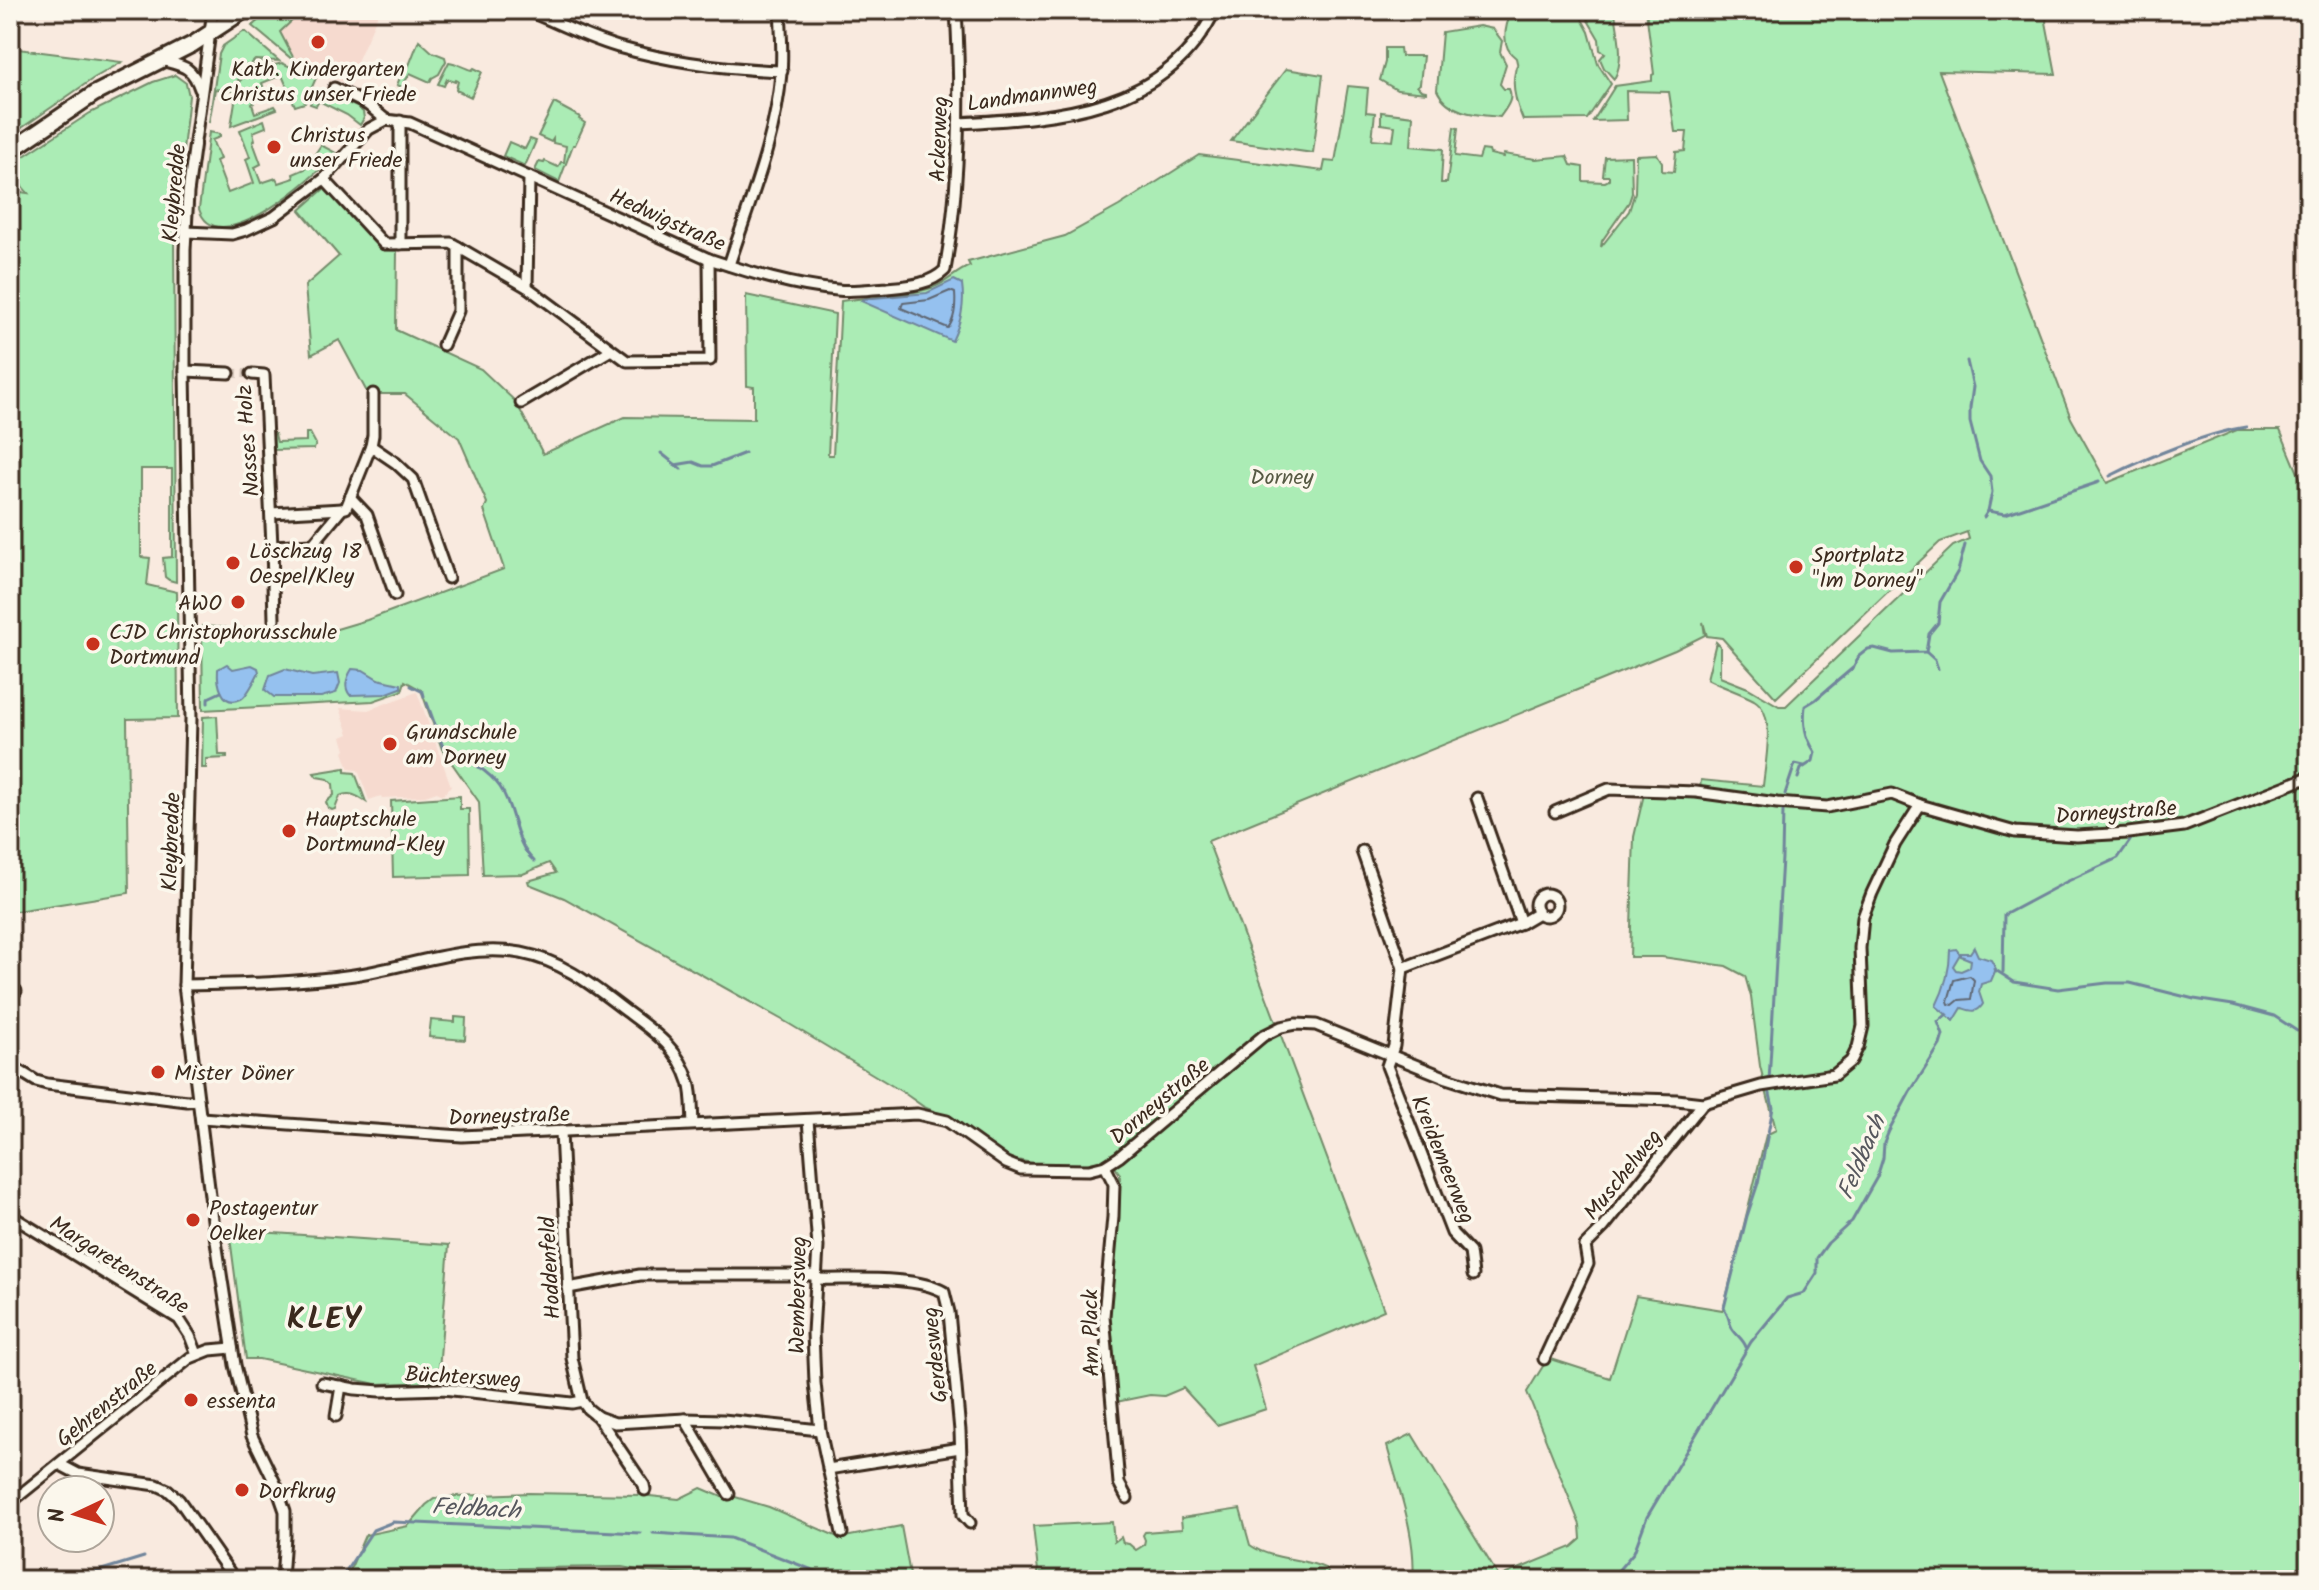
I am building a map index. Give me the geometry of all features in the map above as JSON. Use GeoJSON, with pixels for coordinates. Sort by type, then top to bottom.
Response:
{"type":"FeatureCollection","features":[{"type":"Feature","properties":{"kind":"main road"},"geometry":{"type":"LineString","coordinates":[[10,151],[94,94],[210,34],[245,10]]}},
{"type":"Feature","properties":{"kind":"street","name":"Kleybredde"},"geometry":{"type":"LineString","coordinates":[[213,10],[188,193],[186,232],[185,371],[191,719],[184,985],[232,1348],[252,1436],[285,1511],[282,1580]]}},
{"type":"Feature","properties":{"kind":"street"},"geometry":{"type":"LineString","coordinates":[[527,10],[616,46],[660,57],[739,69],[782,71]]}},
{"type":"Feature","properties":{"kind":"street"},"geometry":{"type":"LineString","coordinates":[[729,265],[759,174],[777,101],[782,71],[780,10]]}},
{"type":"Feature","properties":{"kind":"street","name":"Ackerweg"},"geometry":{"type":"LineString","coordinates":[[946,269],[958,123],[956,10]]}},
{"type":"Feature","properties":{"kind":"street","name":"Landmannweg"},"geometry":{"type":"LineString","coordinates":[[958,123],[1026,118],[1127,97],[1155,81],[1185,57],[1207,27],[1215,10]]}},
{"type":"Feature","properties":{"kind":"street"},"geometry":{"type":"LineString","coordinates":[[161,60],[187,67],[195,75],[201,93]]}},
{"type":"Feature","properties":{"kind":"street"},"geometry":{"type":"LineString","coordinates":[[186,232],[232,234],[274,217],[324,179],[369,129],[386,120],[368,105],[334,88]]}},
{"type":"Feature","properties":{"kind":"street","name":"Hedwigstraße"},"geometry":{"type":"LineString","coordinates":[[386,120],[410,123],[709,259],[784,281],[840,291],[912,285],[936,277],[946,269]]}},
{"type":"Feature","properties":{"kind":"street"},"geometry":{"type":"LineString","coordinates":[[400,121],[400,244]]}},
{"type":"Feature","properties":{"kind":"street"},"geometry":{"type":"LineString","coordinates":[[527,287],[529,177]]}},
{"type":"Feature","properties":{"kind":"street"},"geometry":{"type":"LineString","coordinates":[[324,179],[384,244],[451,243],[527,287],[627,361],[710,360],[709,259]]}},
{"type":"Feature","properties":{"kind":"street"},"geometry":{"type":"LineString","coordinates":[[443,345],[458,311],[458,247]]}},
{"type":"Feature","properties":{"kind":"street"},"geometry":{"type":"LineString","coordinates":[[521,403],[611,350]]}},
{"type":"Feature","properties":{"kind":"street","name":"Nasses Holz"},"geometry":{"type":"LineString","coordinates":[[185,371],[229,373]]}},
{"type":"Feature","properties":{"kind":"street","name":"Nasses Holz"},"geometry":{"type":"LineString","coordinates":[[252,374],[264,375],[274,620]]}},
{"type":"Feature","properties":{"kind":"street"},"geometry":{"type":"LineString","coordinates":[[272,546],[313,544],[346,508],[371,446],[373,394]]}},
{"type":"Feature","properties":{"kind":"street"},"geometry":{"type":"LineString","coordinates":[[371,446],[413,479],[448,578]]}},
{"type":"Feature","properties":{"kind":"street"},"geometry":{"type":"LineString","coordinates":[[350,497],[367,515],[395,595]]}},
{"type":"Feature","properties":{"kind":"street","name":"Nasses Holz"},"geometry":{"type":"LineString","coordinates":[[271,513],[342,509]]}},
{"type":"Feature","properties":{"kind":"street","name":"Dorneystraße"},"geometry":{"type":"LineString","coordinates":[[1555,812],[1609,789],[1696,792],[1827,807],[1892,794],[2015,832],[2077,836],[2184,826],[2309,777]]}},
{"type":"Feature","properties":{"kind":"street"},"geometry":{"type":"LineString","coordinates":[[1477,798],[1521,923]]}},
{"type":"Feature","properties":{"kind":"street","name":"Dorneystraße"},"geometry":{"type":"LineString","coordinates":[[201,1118],[432,1136],[482,1136],[917,1114],[947,1121],[1006,1163],[1021,1169],[1089,1170],[1105,1166],[1119,1157],[1263,1036],[1296,1024],[1316,1025],[1447,1078],[1500,1095],[1703,1103],[1761,1086],[1834,1075],[1851,1061],[1863,1026],[1860,948],[1863,917],[1895,844],[1920,805]]}},
{"type":"Feature","properties":{"kind":"street"},"geometry":{"type":"LineString","coordinates":[[1362,851],[1403,968],[1521,923],[1538,913]]}},
{"type":"Feature","properties":{"kind":"street"},"geometry":{"type":"LineString","coordinates":[[184,985],[316,979],[395,968],[472,952],[512,952],[539,957],[581,977],[673,1048],[689,1081],[693,1124]]}},
{"type":"Feature","properties":{"kind":"street","name":"Kreidemeerweg"},"geometry":{"type":"LineString","coordinates":[[1403,968],[1394,1046],[1387,1066],[1452,1233],[1470,1252],[1473,1275]]}},
{"type":"Feature","properties":{"kind":"street"},"geometry":{"type":"LineString","coordinates":[[10,1065],[47,1084],[198,1100]]}},
{"type":"Feature","properties":{"kind":"street","name":"Muschelweg"},"geometry":{"type":"LineString","coordinates":[[1544,1359],[1588,1264],[1585,1246],[1604,1227],[1703,1103]]}},
{"type":"Feature","properties":{"kind":"street","name":"Wembersweg"},"geometry":{"type":"LineString","coordinates":[[808,1120],[818,1247],[813,1333],[820,1430],[842,1533]]}},
{"type":"Feature","properties":{"kind":"street","name":"Hoddenfeld"},"geometry":{"type":"LineString","coordinates":[[561,1132],[572,1358],[582,1401]]}},
{"type":"Feature","properties":{"kind":"street","name":"Am Plack"},"geometry":{"type":"LineString","coordinates":[[1105,1166],[1114,1184],[1104,1316],[1105,1349],[1119,1483],[1127,1498]]}},
{"type":"Feature","properties":{"kind":"street","name":"Margaretenstraße"},"geometry":{"type":"LineString","coordinates":[[10,1215],[179,1319],[197,1354]]}},
{"type":"Feature","properties":{"kind":"street","name":"Gerdesweg"},"geometry":{"type":"LineString","coordinates":[[568,1288],[640,1275],[893,1281],[928,1285],[944,1292],[949,1312],[963,1515],[970,1523]]}},
{"type":"Feature","properties":{"kind":"street","name":"Gehrenstraße"},"geometry":{"type":"LineString","coordinates":[[10,1503],[197,1354],[232,1348]]}},
{"type":"Feature","properties":{"kind":"street","name":"Büchtersweg"},"geometry":{"type":"LineString","coordinates":[[322,1383],[380,1391],[443,1389],[572,1403],[582,1401]]}},
{"type":"Feature","properties":{"kind":"street"},"geometry":{"type":"LineString","coordinates":[[336,1416],[341,1386]]}},
{"type":"Feature","properties":{"kind":"street"},"geometry":{"type":"LineString","coordinates":[[582,1401],[598,1417],[645,1490]]}},
{"type":"Feature","properties":{"kind":"street"},"geometry":{"type":"LineString","coordinates":[[598,1417],[615,1423],[723,1420],[820,1430]]}},
{"type":"Feature","properties":{"kind":"street"},"geometry":{"type":"LineString","coordinates":[[685,1419],[729,1494]]}},
{"type":"Feature","properties":{"kind":"street"},"geometry":{"type":"LineString","coordinates":[[828,1469],[960,1448]]}},
{"type":"Feature","properties":{"kind":"street"},"geometry":{"type":"LineString","coordinates":[[59,1464],[78,1474],[157,1485],[168,1490],[179,1500],[235,1580]]}},
{"type":"Feature","properties":{"kind":"shaded area","name":"Kath. Kindergarten Christus unser Friede"},"geometry":{"type":"Polygon","coordinates":[[[270,10],[380,10],[347,84],[292,60],[252,26],[270,10]]]}},
{"type":"Feature","properties":{"kind":"shaded area","name":"Grundschule am Dorney"},"geometry":{"type":"Polygon","coordinates":[[[417,692],[451,786],[443,795],[437,792],[425,796],[381,796],[369,800],[358,770],[349,769],[343,752],[346,750],[342,737],[349,734],[340,708],[368,710],[417,692]]]}},
{"type":"Feature","properties":{"kind":"green space"},"geometry":{"type":"Polygon","coordinates":[[[270,10],[278,10],[278,15],[291,18],[297,16],[280,32],[293,60],[252,26],[270,10]]]}},
{"type":"Feature","properties":{"kind":"green space"},"geometry":{"type":"Polygon","coordinates":[[[1512,10],[1577,10],[1589,32],[1598,64],[1611,84],[1587,119],[1523,120],[1514,91],[1516,58],[1506,42],[1512,10]]]}},
{"type":"Feature","properties":{"kind":"green space"},"geometry":{"type":"Polygon","coordinates":[[[1582,10],[1612,10],[1615,13],[1620,55],[1614,79],[1604,68],[1600,59],[1605,53],[1600,50],[1599,39],[1582,10]]]}},
{"type":"Feature","properties":{"kind":"green space","name":"Dorney"},"geometry":{"type":"Polygon","coordinates":[[[1646,10],[2048,10],[2046,22],[2056,74],[1939,71],[2071,418],[2107,483],[2237,430],[2280,430],[2309,499],[2309,1580],[1413,1580],[1409,1529],[1387,1446],[1412,1434],[1499,1577],[1572,1547],[1581,1539],[1580,1525],[1527,1392],[1548,1358],[1610,1378],[1636,1296],[1723,1310],[1766,1135],[1776,1130],[1760,1066],[1751,997],[1745,976],[1726,966],[1662,957],[1630,957],[1634,837],[1644,794],[1699,796],[1701,780],[1763,786],[1768,739],[1765,716],[1754,700],[1707,679],[1716,642],[1720,646],[1720,677],[1748,688],[1779,706],[1786,706],[1953,546],[1969,539],[1967,532],[1940,542],[1776,698],[1722,638],[1707,636],[1703,622],[1705,635],[1675,650],[1208,841],[1384,1310],[1253,1366],[1266,1409],[1217,1425],[1183,1388],[1164,1396],[1150,1395],[1116,1402],[1110,1315],[1120,1174],[1109,1159],[1087,1164],[1038,1164],[1011,1159],[952,1119],[924,1107],[786,1022],[564,898],[529,884],[528,881],[556,873],[549,863],[523,874],[483,875],[479,802],[442,749],[421,690],[405,681],[402,691],[373,701],[203,710],[202,626],[320,634],[367,620],[504,569],[484,510],[487,503],[459,438],[405,394],[368,394],[339,340],[311,355],[305,286],[339,256],[300,210],[325,188],[382,250],[397,251],[396,330],[481,369],[516,402],[543,454],[625,417],[754,419],[754,387],[747,386],[746,295],[835,314],[828,455],[833,455],[841,301],[922,291],[941,284],[970,266],[968,262],[1065,236],[1199,155],[1323,171],[1325,161],[1335,162],[1348,86],[1368,88],[1366,112],[1375,113],[1372,139],[1393,141],[1395,126],[1381,124],[1381,112],[1413,116],[1411,146],[1443,149],[1441,183],[1447,183],[1454,127],[1458,128],[1455,156],[1479,159],[1482,150],[1503,157],[1504,154],[1536,159],[1567,156],[1571,165],[1583,167],[1583,181],[1609,180],[1609,176],[1603,176],[1605,157],[1631,156],[1632,193],[1601,247],[1629,211],[1635,192],[1636,155],[1657,154],[1662,162],[1662,171],[1674,172],[1676,152],[1685,151],[1687,132],[1675,132],[1669,92],[1626,91],[1627,120],[1593,121],[1615,86],[1652,81],[1654,74],[1646,10]]]}},
{"type":"Feature","properties":{"kind":"green space"},"geometry":{"type":"Polygon","coordinates":[[[1479,26],[1493,29],[1502,41],[1500,52],[1506,64],[1500,84],[1504,89],[1509,89],[1511,97],[1500,117],[1456,109],[1437,90],[1442,32],[1479,26]]]}},
{"type":"Feature","properties":{"kind":"green space"},"geometry":{"type":"Polygon","coordinates":[[[243,32],[279,61],[255,60],[248,67],[240,66],[238,71],[242,74],[234,91],[215,89],[209,123],[219,54],[223,46],[243,32]]]}},
{"type":"Feature","properties":{"kind":"green space"},"geometry":{"type":"Polygon","coordinates":[[[419,40],[432,52],[445,57],[446,61],[430,82],[410,73],[402,87],[397,85],[403,70],[408,68],[419,40]]]}},
{"type":"Feature","properties":{"kind":"green space"},"geometry":{"type":"Polygon","coordinates":[[[10,48],[122,62],[10,136],[10,48]]]}},
{"type":"Feature","properties":{"kind":"green space"},"geometry":{"type":"Polygon","coordinates":[[[1385,48],[1400,48],[1401,56],[1423,56],[1420,84],[1417,86],[1426,93],[1397,90],[1380,80],[1385,48]]]}},
{"type":"Feature","properties":{"kind":"green space"},"geometry":{"type":"Polygon","coordinates":[[[449,62],[482,72],[471,97],[456,90],[456,80],[447,79],[444,86],[438,84],[449,62]]]}},
{"type":"Feature","properties":{"kind":"green space"},"geometry":{"type":"Polygon","coordinates":[[[256,63],[275,65],[282,63],[316,78],[305,103],[295,106],[282,75],[262,83],[264,89],[251,94],[255,113],[275,106],[277,109],[231,126],[238,83],[256,63]]]}},
{"type":"Feature","properties":{"kind":"green space"},"geometry":{"type":"Polygon","coordinates":[[[1286,69],[1323,75],[1313,153],[1231,141],[1286,69]]]}},
{"type":"Feature","properties":{"kind":"green space"},"geometry":{"type":"Polygon","coordinates":[[[175,75],[186,83],[189,96],[174,230],[176,582],[165,577],[163,558],[172,557],[172,469],[141,469],[141,557],[150,558],[147,585],[177,592],[178,718],[127,719],[129,893],[10,912],[10,186],[28,193],[15,175],[18,160],[90,113],[153,82],[175,75]]]}},
{"type":"Feature","properties":{"kind":"green space"},"geometry":{"type":"Polygon","coordinates":[[[316,89],[357,107],[364,118],[360,125],[319,101],[316,106],[310,104],[316,89]]]}},
{"type":"Feature","properties":{"kind":"green space"},"geometry":{"type":"Polygon","coordinates":[[[554,103],[585,123],[559,182],[535,170],[539,162],[545,161],[558,167],[564,162],[566,146],[538,136],[554,103]]]}},
{"type":"Feature","properties":{"kind":"green space"},"geometry":{"type":"Polygon","coordinates":[[[264,120],[266,127],[253,132],[253,142],[261,164],[255,167],[261,183],[276,178],[279,183],[294,178],[293,174],[305,169],[321,145],[336,153],[310,178],[268,210],[225,227],[209,224],[199,209],[209,132],[220,134],[212,140],[228,193],[254,183],[246,159],[250,157],[240,130],[264,120]]]}},
{"type":"Feature","properties":{"kind":"green space"},"geometry":{"type":"Polygon","coordinates":[[[530,139],[536,141],[525,166],[503,156],[509,142],[525,149],[530,139]]]}},
{"type":"Feature","properties":{"kind":"green space"},"geometry":{"type":"Polygon","coordinates":[[[306,433],[310,433],[316,444],[314,449],[273,450],[272,434],[275,434],[277,442],[306,441],[306,433]]]}},
{"type":"Feature","properties":{"kind":"green space"},"geometry":{"type":"Polygon","coordinates":[[[217,716],[219,755],[227,755],[227,758],[206,759],[206,768],[202,768],[203,717],[217,716]]]}},
{"type":"Feature","properties":{"kind":"green space"},"geometry":{"type":"Polygon","coordinates":[[[345,768],[345,772],[355,773],[366,802],[347,794],[340,796],[332,810],[326,802],[334,795],[333,784],[314,773],[345,768]]]}},
{"type":"Feature","properties":{"kind":"green space"},"geometry":{"type":"Polygon","coordinates":[[[460,796],[460,809],[469,809],[470,875],[393,877],[391,801],[460,796]]]}},
{"type":"Feature","properties":{"kind":"green space"},"geometry":{"type":"Polygon","coordinates":[[[455,1017],[466,1018],[465,1040],[429,1037],[431,1020],[455,1022],[455,1017]]]}},
{"type":"Feature","properties":{"kind":"green space"},"geometry":{"type":"Polygon","coordinates":[[[229,1230],[449,1245],[438,1382],[376,1384],[259,1359],[246,1359],[229,1230]]]}},
{"type":"Feature","properties":{"kind":"green space"},"geometry":{"type":"Polygon","coordinates":[[[701,1488],[722,1497],[732,1496],[769,1507],[840,1538],[901,1526],[911,1580],[760,1580],[747,1576],[648,1572],[622,1567],[350,1570],[365,1535],[408,1526],[434,1499],[529,1493],[640,1495],[679,1499],[701,1488]]]}},
{"type":"Feature","properties":{"kind":"green space"},"geometry":{"type":"Polygon","coordinates":[[[1240,1509],[1250,1545],[1268,1554],[1327,1569],[1329,1580],[1039,1580],[1033,1526],[1112,1522],[1114,1542],[1121,1537],[1123,1543],[1136,1550],[1144,1545],[1145,1532],[1182,1529],[1181,1518],[1240,1509]]]}},
{"type":"Feature","properties":{"kind":"water"},"geometry":{"type":"Polygon","coordinates":[[[954,280],[962,284],[963,299],[960,320],[952,341],[861,301],[927,293],[954,280]]]}},
{"type":"Feature","properties":{"kind":"water"},"geometry":{"type":"Polygon","coordinates":[[[227,664],[233,669],[252,665],[258,668],[256,678],[241,699],[229,700],[222,692],[218,669],[227,664]]]}},
{"type":"Feature","properties":{"kind":"water"},"geometry":{"type":"Polygon","coordinates":[[[285,669],[312,676],[338,673],[340,683],[336,693],[321,697],[274,697],[265,690],[270,675],[285,669]]]}},
{"type":"Feature","properties":{"kind":"water"},"geometry":{"type":"Polygon","coordinates":[[[352,669],[401,684],[401,688],[385,694],[350,695],[346,685],[352,669]]]}},
{"type":"Feature","properties":{"kind":"water"},"geometry":{"type":"Polygon","coordinates":[[[1974,947],[1978,956],[1991,960],[1996,969],[1991,981],[1981,984],[1981,1007],[1974,1011],[1962,1008],[1954,1021],[1936,1006],[1946,978],[1950,950],[1956,949],[1960,954],[1953,966],[1961,971],[1970,967],[1971,960],[1961,956],[1961,953],[1970,953],[1974,947]]]}},
{"type":"Feature","properties":{"kind":"waterway"},"geometry":{"type":"LineString","coordinates":[[1967,361],[1973,387],[1970,422],[1980,461],[1990,476],[1992,492],[1984,517]]}},
{"type":"Feature","properties":{"kind":"waterway"},"geometry":{"type":"LineString","coordinates":[[2110,476],[2176,447],[2246,427]]}},
{"type":"Feature","properties":{"kind":"waterway"},"geometry":{"type":"LineString","coordinates":[[661,453],[681,469]]}},
{"type":"Feature","properties":{"kind":"waterway"},"geometry":{"type":"LineString","coordinates":[[675,465],[693,462],[712,466],[745,453]]}},
{"type":"Feature","properties":{"kind":"waterway"},"geometry":{"type":"LineString","coordinates":[[1988,511],[2005,514],[2099,482]]}},
{"type":"Feature","properties":{"kind":"waterway"},"geometry":{"type":"LineString","coordinates":[[1798,778],[1801,769],[1813,761],[1815,752],[1806,730],[1805,706],[1854,667],[1859,656],[1868,649],[1893,653],[1926,652],[1929,634],[1938,623],[1940,602],[1958,571],[1965,545]]}},
{"type":"Feature","properties":{"kind":"waterway"},"geometry":{"type":"LineString","coordinates":[[1926,652],[1935,660],[1938,669]]}},
{"type":"Feature","properties":{"kind":"waterway"},"geometry":{"type":"LineString","coordinates":[[411,686],[423,692],[424,696]]}},
{"type":"Feature","properties":{"kind":"waterway"},"geometry":{"type":"LineString","coordinates":[[208,703],[208,698],[221,692]]}},
{"type":"Feature","properties":{"kind":"waterway"},"geometry":{"type":"LineString","coordinates":[[427,703],[443,747],[481,769],[500,787],[522,845],[534,861]]}},
{"type":"Feature","properties":{"kind":"waterway"},"geometry":{"type":"LineString","coordinates":[[1785,794],[1795,764],[1804,766]]}},
{"type":"Feature","properties":{"kind":"waterway"},"geometry":{"type":"LineString","coordinates":[[1769,1081],[1783,810]]}},
{"type":"Feature","properties":{"kind":"waterway"},"geometry":{"type":"LineString","coordinates":[[2003,972],[2004,915],[2118,858],[2132,838]]}},
{"type":"Feature","properties":{"kind":"waterway","name":"Feldbach"},"geometry":{"type":"LineString","coordinates":[[1994,969],[2014,982],[2058,989],[2130,983],[2274,1016],[2297,1031]]}},
{"type":"Feature","properties":{"kind":"waterway","name":"Feldbach"},"geometry":{"type":"LineString","coordinates":[[1610,1580],[1634,1552],[1647,1517],[1751,1342],[1787,1298],[1804,1293],[1817,1273],[1817,1258],[1852,1221],[1877,1177],[1889,1131],[1940,1045],[1943,1035],[1938,1022],[1947,1014]]}},
{"type":"Feature","properties":{"kind":"waterway"},"geometry":{"type":"LineString","coordinates":[[1746,1347],[1732,1329],[1724,1308],[1758,1183],[1773,1108],[1769,1089]]}},
{"type":"Feature","properties":{"kind":"waterway","name":"Feldbach"},"geometry":{"type":"LineString","coordinates":[[340,1580],[373,1530],[393,1522],[640,1533]]}},
{"type":"Feature","properties":{"kind":"waterway","name":"Feldbach"},"geometry":{"type":"LineString","coordinates":[[653,1533],[730,1538],[833,1578]]}},
{"type":"Feature","properties":{"kind":"waterway","name":"Feldbach"},"geometry":{"type":"LineString","coordinates":[[69,1580],[144,1557]]}},
{"type":"Feature","properties":{"kind":"tunnel"},"geometry":{"type":"LineString","coordinates":[[229,373],[252,374]]}},
{"type":"Feature","properties":{"kind":"place","name":"Kath. Kindergarten Christus unser Friede"},"geometry":{"type":"Point","coordinates":[318,42]}},
{"type":"Feature","properties":{"kind":"place","name":"Christus unser Friede"},"geometry":{"type":"Point","coordinates":[274,147]}},
{"type":"Feature","properties":{"kind":"place","name":"Löschzug 18 Oespel/Kley"},"geometry":{"type":"Point","coordinates":[233,563]}},
{"type":"Feature","properties":{"kind":"place","name":"Sportplatz \"Im Dorney\""},"geometry":{"type":"Point","coordinates":[1796,567]}},
{"type":"Feature","properties":{"kind":"place","name":"AWO"},"geometry":{"type":"Point","coordinates":[238,602]}},
{"type":"Feature","properties":{"kind":"place","name":"CJD Christophorusschule Dortmund"},"geometry":{"type":"Point","coordinates":[93,644]}},
{"type":"Feature","properties":{"kind":"place","name":"Grundschule am Dorney"},"geometry":{"type":"Point","coordinates":[390,744]}},
{"type":"Feature","properties":{"kind":"place","name":"Hauptschule Dortmund-Kley"},"geometry":{"type":"Point","coordinates":[289,831]}},
{"type":"Feature","properties":{"kind":"place","name":"Mister Döner"},"geometry":{"type":"Point","coordinates":[158,1072]}},
{"type":"Feature","properties":{"kind":"place","name":"Postagentur Oelker"},"geometry":{"type":"Point","coordinates":[193,1220]}},
{"type":"Feature","properties":{"kind":"place","name":"essenta"},"geometry":{"type":"Point","coordinates":[191,1400]}},
{"type":"Feature","properties":{"kind":"place","name":"Dorfkrug"},"geometry":{"type":"Point","coordinates":[242,1490]}},
{"type":"Feature","properties":{"kind":"district","name":"KLEY"},"geometry":{"type":"Point","coordinates":[325,1318]}}]}
